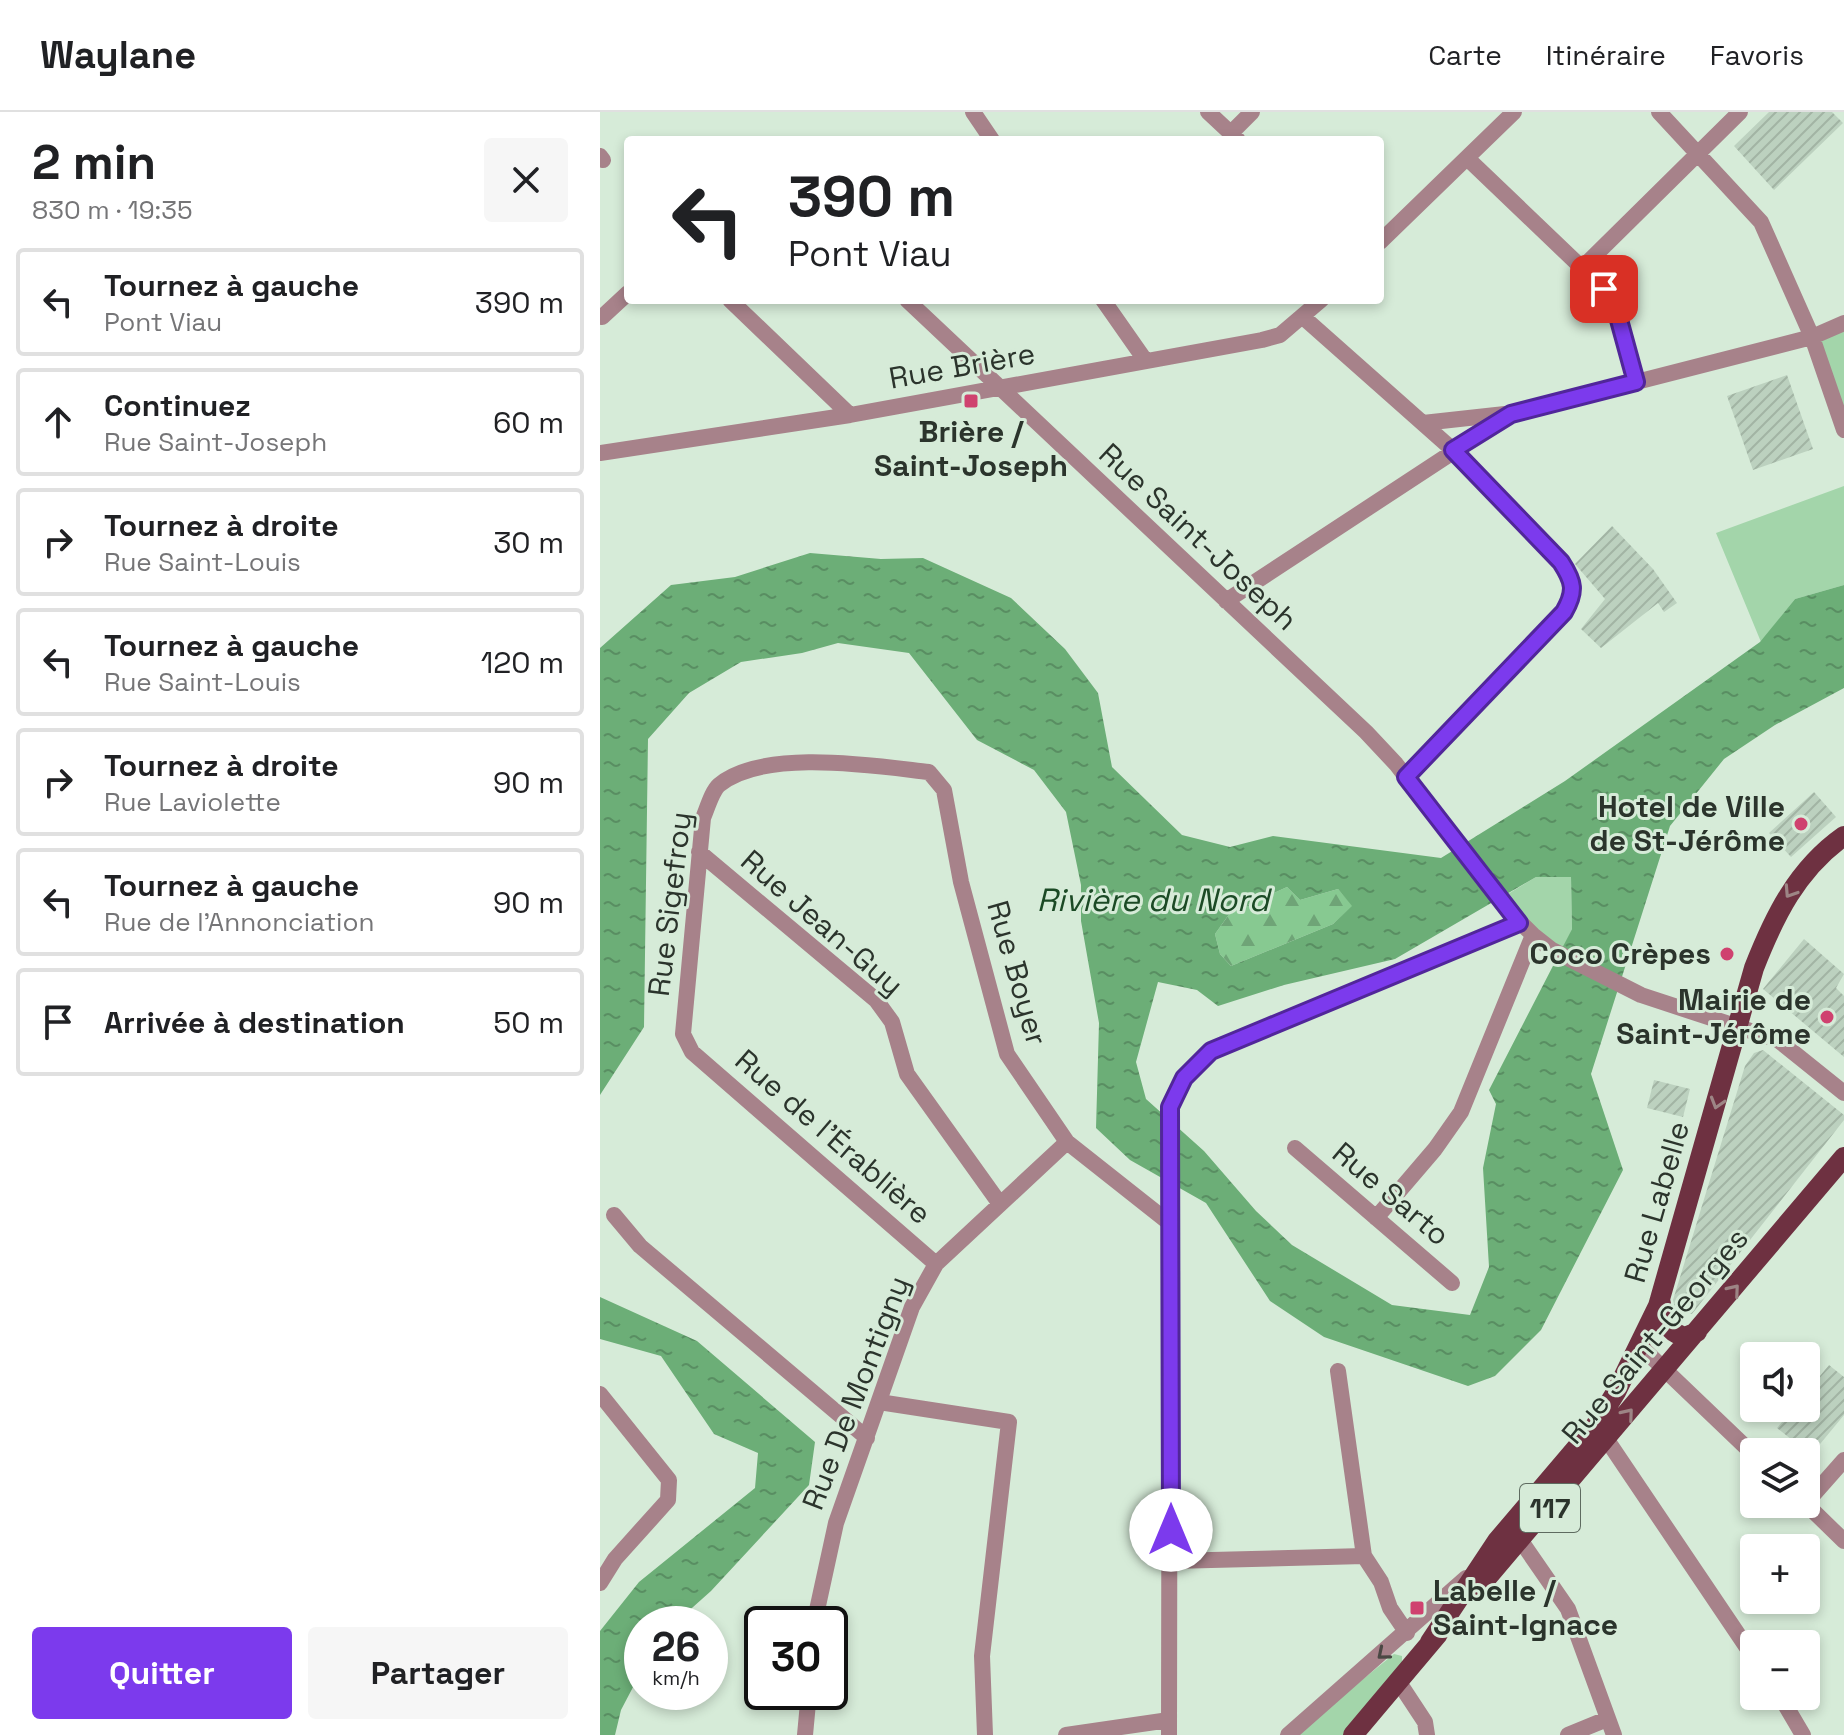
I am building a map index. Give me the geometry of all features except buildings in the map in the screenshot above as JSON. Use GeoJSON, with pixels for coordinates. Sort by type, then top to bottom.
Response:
{"type":"FeatureCollection","features":[{"type":"Feature","properties":{"kind":"main road","name":"Rue Labelle"},"geometry":{"type":"LineString","coordinates":[[1430,1642],[1509,1525],[1595,1426],[1639,1345],[1660,1299],[1754,968],[1775,914],[1800,877],[1842,840]]}},
{"type":"Feature","properties":{"kind":"main road","name":"Rue Saint-Georges"},"geometry":{"type":"LineString","coordinates":[[1353,1735],[1607,1440],[1844,1157]]}},
{"type":"Feature","properties":{"kind":"main road"},"geometry":{"type":"LineString","coordinates":[[1660,1299],[1663,1318],[1671,1330],[1685,1337],[1697,1332]]}},
{"type":"Feature","properties":{"kind":"street"},"geometry":{"type":"LineString","coordinates":[[973,112],[989,136]]}},
{"type":"Feature","properties":{"kind":"street"},"geometry":{"type":"LineString","coordinates":[[1208,112],[1233,136]]}},
{"type":"Feature","properties":{"kind":"street"},"geometry":{"type":"LineString","coordinates":[[1235,136],[1252,112]]}},
{"type":"Feature","properties":{"kind":"street"},"geometry":{"type":"LineString","coordinates":[[1384,238],[1514,112]]}},
{"type":"Feature","properties":{"kind":"street"},"geometry":{"type":"LineString","coordinates":[[1659,112],[1700,152],[1761,222],[1812,337],[1844,430]]}},
{"type":"Feature","properties":{"kind":"street"},"geometry":{"type":"LineString","coordinates":[[1582,268],[1740,112]]}},
{"type":"Feature","properties":{"kind":"street"},"geometry":{"type":"LineString","coordinates":[[1467,158],[1604,289],[1616,309],[1636,382]]}},
{"type":"Feature","properties":{"kind":"street"},"geometry":{"type":"LineString","coordinates":[[602,317],[624,297]]}},
{"type":"Feature","properties":{"kind":"street"},"geometry":{"type":"LineString","coordinates":[[734,304],[850,415]]}},
{"type":"Feature","properties":{"kind":"street","name":"Rue Saint-Joseph"},"geometry":{"type":"LineString","coordinates":[[911,304],[1366,732],[1406,777],[1519,923]]}},
{"type":"Feature","properties":{"kind":"street"},"geometry":{"type":"LineString","coordinates":[[1106,304],[1145,360]]}},
{"type":"Feature","properties":{"kind":"street","name":"Rue Brière"},"geometry":{"type":"LineString","coordinates":[[600,453],[850,415],[1262,340],[1280,335],[1317,304]]}},
{"type":"Feature","properties":{"kind":"street"},"geometry":{"type":"LineString","coordinates":[[1303,317],[1453,450],[1561,562],[1572,579],[1574,594],[1564,612],[1406,777]]}},
{"type":"Feature","properties":{"kind":"street"},"geometry":{"type":"LineString","coordinates":[[1423,423],[1511,414],[1812,337],[1844,323]]}},
{"type":"Feature","properties":{"kind":"street"},"geometry":{"type":"LineString","coordinates":[[1226,601],[1511,414]]}},
{"type":"Feature","properties":{"kind":"street","name":"Rue Sigefroy"},"geometry":{"type":"LineString","coordinates":[[692,1052],[683,1034],[699,852],[703,818],[718,786],[752,768],[831,761],[929,772]]}},
{"type":"Feature","properties":{"kind":"street","name":"Rue Boyer"},"geometry":{"type":"LineString","coordinates":[[929,772],[944,790],[961,882],[1007,1054],[1067,1142],[1172,1225]]}},
{"type":"Feature","properties":{"kind":"street","name":"Rue Jean-Guy"},"geometry":{"type":"LineString","coordinates":[[699,852],[876,1000],[892,1022],[907,1074],[1000,1204]]}},
{"type":"Feature","properties":{"kind":"street"},"geometry":{"type":"LineString","coordinates":[[1066,1735],[1169,1728],[1170,1107],[1184,1078],[1211,1051],[1519,923],[1552,950],[1636,993],[1778,1040],[1844,1093]]}},
{"type":"Feature","properties":{"kind":"street"},"geometry":{"type":"LineString","coordinates":[[1376,1218],[1435,1149],[1461,1112],[1533,935]]}},
{"type":"Feature","properties":{"kind":"street","name":"Rue de l'Érablière"},"geometry":{"type":"LineString","coordinates":[[692,1052],[936,1264]]}},
{"type":"Feature","properties":{"kind":"street","name":"Rue De Montigny"},"geometry":{"type":"LineString","coordinates":[[818,1606],[836,1523],[912,1307],[936,1264],[1067,1142]]}},
{"type":"Feature","properties":{"kind":"street","name":"Rue Sarto"},"geometry":{"type":"LineString","coordinates":[[1295,1148],[1452,1283]]}},
{"type":"Feature","properties":{"kind":"street"},"geometry":{"type":"LineString","coordinates":[[614,1215],[640,1246],[867,1438]]}},
{"type":"Feature","properties":{"kind":"street"},"geometry":{"type":"LineString","coordinates":[[1639,1345],[1740,1442]]}},
{"type":"Feature","properties":{"kind":"street"},"geometry":{"type":"LineString","coordinates":[[1338,1371],[1364,1556],[1381,1582],[1390,1608],[1407,1633]]}},
{"type":"Feature","properties":{"kind":"street"},"geometry":{"type":"LineString","coordinates":[[600,1394],[669,1480],[668,1500],[615,1559],[600,1583]]}},
{"type":"Feature","properties":{"kind":"street"},"geometry":{"type":"LineString","coordinates":[[879,1402],[1009,1422],[982,1656],[985,1735]]}},
{"type":"Feature","properties":{"kind":"street"},"geometry":{"type":"LineString","coordinates":[[1607,1440],[1740,1637]]}},
{"type":"Feature","properties":{"kind":"street"},"geometry":{"type":"LineString","coordinates":[[1820,1487],[1844,1460]]}},
{"type":"Feature","properties":{"kind":"street"},"geometry":{"type":"LineString","coordinates":[[1820,1517],[1844,1541]]}},
{"type":"Feature","properties":{"kind":"street"},"geometry":{"type":"LineString","coordinates":[[1521,1541],[1568,1609],[1614,1735]]}},
{"type":"Feature","properties":{"kind":"street"},"geometry":{"type":"LineString","coordinates":[[1171,1561],[1364,1556]]}},
{"type":"Feature","properties":{"kind":"street","name":"Rue Labelle"},"geometry":{"type":"LineString","coordinates":[[1288,1735],[1482,1564]]}},
{"type":"Feature","properties":{"kind":"street"},"geometry":{"type":"LineString","coordinates":[[1398,1681],[1425,1722],[1427,1735]]}},
{"type":"Feature","properties":{"kind":"street"},"geometry":{"type":"LineString","coordinates":[[805,1735],[807,1710]]}},
{"type":"Feature","properties":{"kind":"street"},"geometry":{"type":"LineString","coordinates":[[1788,1710],[1803,1735]]}},
{"type":"Feature","properties":{"kind":"street"},"geometry":{"type":"LineString","coordinates":[[1568,1735],[1607,1719]]}},
{"type":"Feature","properties":{"kind":"green space"},"geometry":{"type":"Polygon","coordinates":[[[1287,887],[1300,900],[1338,889],[1353,906],[1333,924],[1231,966],[1220,954],[1215,934],[1230,913],[1287,887]]]}},
{"type":"Feature","properties":{"kind":"shaded area"},"geometry":{"type":"Polygon","coordinates":[[[1844,323],[1844,422],[1812,337],[1844,323]]]}},
{"type":"Feature","properties":{"kind":"shaded area"},"geometry":{"type":"Polygon","coordinates":[[[1844,486],[1844,585],[1795,599],[1761,642],[1716,533],[1844,486]]]}},
{"type":"Feature","properties":{"kind":"shaded area"},"geometry":{"type":"Polygon","coordinates":[[[1571,876],[1572,929],[1563,948],[1533,935],[1503,897],[1536,877],[1571,876]]]}},
{"type":"Feature","properties":{"kind":"shaded area"},"geometry":{"type":"Polygon","coordinates":[[[1394,1654],[1402,1656],[1402,1665],[1346,1735],[1294,1735],[1394,1654]]]}},
{"type":"Feature","properties":{"kind":"water","name":"Rivière du Nord"},"geometry":{"type":"Polygon","coordinates":[[[810,553],[881,559],[923,558],[1011,598],[1065,649],[1098,693],[1112,767],[1182,835],[1230,847],[1273,836],[1441,858],[1565,781],[1760,642],[1795,599],[1844,585],[1844,688],[1775,725],[1724,759],[1670,826],[1591,1074],[1623,1170],[1541,1330],[1495,1376],[1468,1386],[1324,1337],[1270,1301],[1206,1203],[1130,1160],[1096,1128],[1099,1023],[1081,921],[1081,885],[1066,812],[1034,770],[977,740],[909,653],[838,643],[802,653],[741,662],[689,693],[648,739],[644,1027],[600,1095],[600,648],[671,585],[735,577],[810,553]],[[1536,877],[1395,959],[1284,985],[1218,1006],[1197,990],[1158,982],[1136,1062],[1146,1099],[1204,1151],[1256,1211],[1292,1245],[1392,1305],[1470,1315],[1489,1267],[1483,1168],[1496,1104],[1489,1090],[1572,929],[1571,877],[1536,877]],[[1287,887],[1230,913],[1215,934],[1220,954],[1231,966],[1333,924],[1352,906],[1338,889],[1300,900],[1287,887]]]}},
{"type":"Feature","properties":{"kind":"water"},"geometry":{"type":"Polygon","coordinates":[[[600,1297],[697,1341],[815,1442],[809,1485],[694,1606],[624,1606],[624,1704],[615,1735],[600,1735],[600,1631],[639,1582],[755,1488],[758,1453],[714,1434],[661,1356],[600,1339],[600,1297]]]}},
{"type":"Feature","properties":{"kind":"place","name":"Brière / Saint-Joseph"},"geometry":{"type":"Point","coordinates":[971,401]}},
{"type":"Feature","properties":{"kind":"place","name":"Hotel de Ville de St-Jérôme"},"geometry":{"type":"Point","coordinates":[1801,824]}},
{"type":"Feature","properties":{"kind":"place","name":"Coco Crèpes"},"geometry":{"type":"Point","coordinates":[1727,954]}},
{"type":"Feature","properties":{"kind":"place","name":"Mairie de Saint-Jérôme"},"geometry":{"type":"Point","coordinates":[1827,1017]}},
{"type":"Feature","properties":{"kind":"place","name":"Labelle / Saint-Ignace"},"geometry":{"type":"Point","coordinates":[1417,1608]}},
{"type":"Feature","properties":{"kind":"route"},"geometry":{"type":"LineString","coordinates":[[1171,1530],[1170,1107],[1184,1078],[1211,1051],[1519,923],[1406,777],[1564,612],[1574,594],[1572,579],[1561,562],[1453,450],[1511,414],[1636,382],[1616,309],[1604,289]]}}]}
